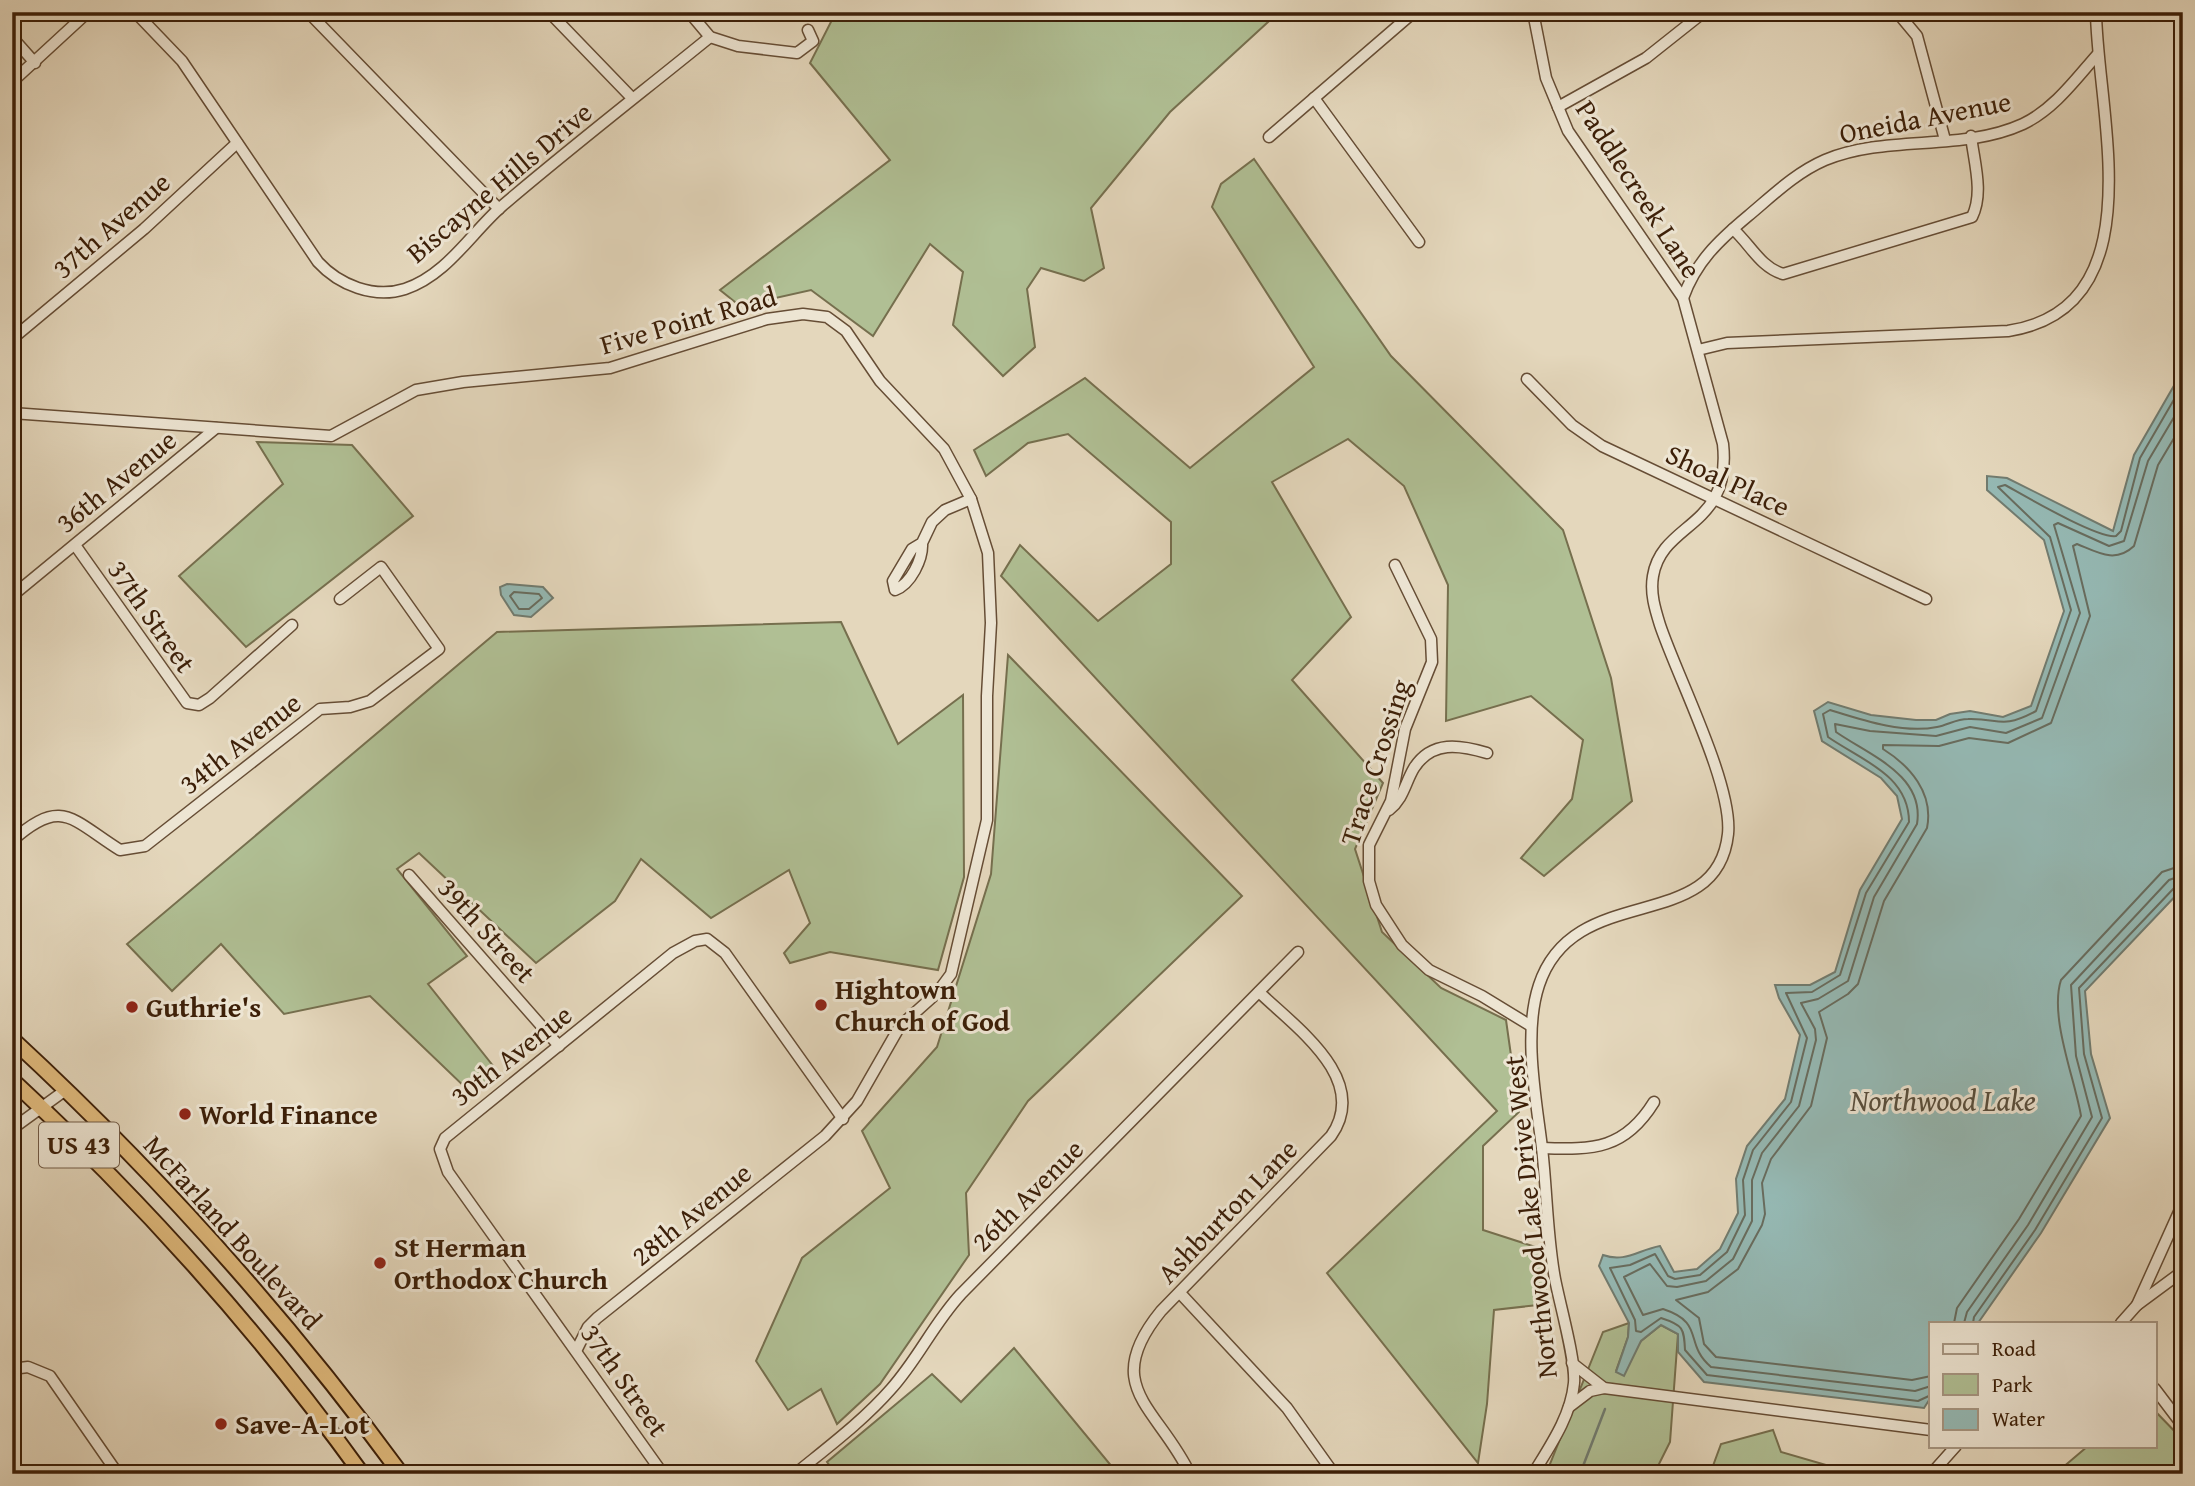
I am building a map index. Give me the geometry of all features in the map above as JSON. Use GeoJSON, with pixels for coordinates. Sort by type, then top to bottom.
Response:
{"type":"FeatureCollection","features":[{"type":"Feature","properties":{"kind":"highway","name":"McFarland Boulevard"},"geometry":{"type":"LineString","coordinates":[[12,1039],[67,1089],[162,1184],[238,1268],[338,1389],[401,1474]]}},
{"type":"Feature","properties":{"kind":"highway","name":"McFarland Boulevard"},"geometry":{"type":"LineString","coordinates":[[12,1080],[127,1193],[223,1298],[362,1474]]}},
{"type":"Feature","properties":{"kind":"street"},"geometry":{"type":"LineString","coordinates":[[12,82],[88,12]]}},
{"type":"Feature","properties":{"kind":"street","name":"Biscayne Hills Drive"},"geometry":{"type":"LineString","coordinates":[[135,12],[182,61],[318,262],[335,278],[357,288],[381,292],[405,289],[455,255],[499,209],[710,37]]}},
{"type":"Feature","properties":{"kind":"street"},"geometry":{"type":"LineString","coordinates":[[308,12],[499,209]]}},
{"type":"Feature","properties":{"kind":"street"},"geometry":{"type":"LineString","coordinates":[[550,12],[632,98]]}},
{"type":"Feature","properties":{"kind":"street"},"geometry":{"type":"LineString","coordinates":[[689,12],[710,37],[738,46],[797,53],[813,41],[808,30]]}},
{"type":"Feature","properties":{"kind":"street"},"geometry":{"type":"LineString","coordinates":[[1269,137],[1414,12]]}},
{"type":"Feature","properties":{"kind":"street","name":"Paddlecreek Lane"},"geometry":{"type":"LineString","coordinates":[[1533,12],[1546,78],[1574,141],[1683,298],[1698,350]]}},
{"type":"Feature","properties":{"kind":"street"},"geometry":{"type":"LineString","coordinates":[[1558,107],[1646,58],[1704,12]]}},
{"type":"Feature","properties":{"kind":"street"},"geometry":{"type":"LineString","coordinates":[[1897,12],[1917,36],[1945,140]]}},
{"type":"Feature","properties":{"kind":"street"},"geometry":{"type":"LineString","coordinates":[[1716,499],[1723,467],[1723,444],[1698,350],[1727,343],[2008,331],[2043,322],[2063,308],[2080,291],[2093,271],[2108,226],[2108,166],[2097,55],[2096,12]]}},
{"type":"Feature","properties":{"kind":"street"},"geometry":{"type":"LineString","coordinates":[[12,37],[35,63]]}},
{"type":"Feature","properties":{"kind":"street","name":"Oneida Avenue"},"geometry":{"type":"LineString","coordinates":[[1683,298],[1692,272],[1733,229],[1792,178],[1824,160],[1859,151],[2014,128],[2036,117],[2063,93],[2097,55]]}},
{"type":"Feature","properties":{"kind":"street"},"geometry":{"type":"LineString","coordinates":[[1314,98],[1419,242]]}},
{"type":"Feature","properties":{"kind":"street"},"geometry":{"type":"LineString","coordinates":[[1733,229],[1771,271],[1783,275],[1972,217],[1978,206],[1978,194],[1971,136]]}},
{"type":"Feature","properties":{"kind":"street","name":"37th Avenue"},"geometry":{"type":"LineString","coordinates":[[12,339],[144,229],[237,143]]}},
{"type":"Feature","properties":{"kind":"street"},"geometry":{"type":"LineString","coordinates":[[1669,277],[1692,272]]}},
{"type":"Feature","properties":{"kind":"street","name":"Five Point Road"},"geometry":{"type":"LineString","coordinates":[[12,413],[331,436],[416,390],[451,383],[610,368],[767,318],[815,314],[827,317],[846,331],[880,381],[944,449],[971,499],[988,553],[991,623],[987,696],[987,820],[951,974],[937,993],[900,1026],[857,1101],[843,1119]]}},
{"type":"Feature","properties":{"kind":"street","name":"Shoal Place"},"geometry":{"type":"LineString","coordinates":[[1527,379],[1572,425],[1602,446],[1926,599]]}},
{"type":"Feature","properties":{"kind":"street","name":"36th Avenue"},"geometry":{"type":"LineString","coordinates":[[12,596],[216,428]]}},
{"type":"Feature","properties":{"kind":"street"},"geometry":{"type":"LineString","coordinates":[[922,543],[912,549],[903,564],[893,581],[893,592],[902,587],[923,555],[922,543],[932,522],[945,510],[971,499]]}},
{"type":"Feature","properties":{"kind":"street","name":"Northwood Lake Drive West"},"geometry":{"type":"LineString","coordinates":[[1533,1474],[1569,1407],[1574,1382],[1554,1275],[1531,1026],[1542,978],[1552,957],[1569,939],[1599,920],[1693,891],[1712,875],[1727,843],[1728,818],[1720,781],[1653,601],[1653,578],[1668,545],[1716,499]]}},
{"type":"Feature","properties":{"kind":"street","name":"37th Street"},"geometry":{"type":"LineString","coordinates":[[75,545],[187,703],[199,705],[292,625]]}},
{"type":"Feature","properties":{"kind":"street"},"geometry":{"type":"LineString","coordinates":[[903,564],[913,570]]}},
{"type":"Feature","properties":{"kind":"street","name":"Trace Crossing"},"geometry":{"type":"LineString","coordinates":[[1395,565],[1432,639],[1432,662],[1405,729],[1395,790],[1369,845],[1367,857],[1376,905],[1388,926],[1429,970],[1482,996],[1531,1026]]}},
{"type":"Feature","properties":{"kind":"street","name":"34th Avenue"},"geometry":{"type":"LineString","coordinates":[[12,841],[40,818],[52,815],[78,822],[120,850],[145,846],[320,709],[350,707],[370,701],[439,649],[381,567],[340,599]]}},
{"type":"Feature","properties":{"kind":"street"},"geometry":{"type":"LineString","coordinates":[[1386,812],[1403,795],[1414,768],[1437,748],[1453,745],[1487,753]]}},
{"type":"Feature","properties":{"kind":"street","name":"39th Street"},"geometry":{"type":"LineString","coordinates":[[409,875],[559,1046]]}},
{"type":"Feature","properties":{"kind":"street","name":"30th Avenue"},"geometry":{"type":"LineString","coordinates":[[500,1244],[448,1172],[440,1149],[453,1130],[673,953],[695,941],[707,939],[726,953],[843,1119]]}},
{"type":"Feature","properties":{"kind":"street","name":"26th Avenue"},"geometry":{"type":"LineString","coordinates":[[795,1474],[883,1398],[906,1371],[938,1319],[961,1294],[1298,952]]}},
{"type":"Feature","properties":{"kind":"street","name":"Ashburton Lane"},"geometry":{"type":"LineString","coordinates":[[1190,1474],[1141,1398],[1134,1374],[1135,1350],[1139,1339],[1338,1126],[1343,1102],[1332,1068],[1259,992]]}},
{"type":"Feature","properties":{"kind":"street"},"geometry":{"type":"LineString","coordinates":[[12,1129],[40,1106],[67,1089]]}},
{"type":"Feature","properties":{"kind":"street"},"geometry":{"type":"LineString","coordinates":[[1542,1148],[1567,1149],[1625,1137],[1642,1121],[1654,1102]]}},
{"type":"Feature","properties":{"kind":"street","name":"28th Avenue"},"geometry":{"type":"LineString","coordinates":[[576,1351],[588,1327],[597,1318],[797,1160],[843,1119]]}},
{"type":"Feature","properties":{"kind":"street"},"geometry":{"type":"LineString","coordinates":[[2137,1305],[2183,1203]]}},
{"type":"Feature","properties":{"kind":"street","name":"37th Street"},"geometry":{"type":"LineString","coordinates":[[500,1244],[663,1474]]}},
{"type":"Feature","properties":{"kind":"street"},"geometry":{"type":"LineString","coordinates":[[2122,1322],[2137,1305],[2183,1271]]}},
{"type":"Feature","properties":{"kind":"street"},"geometry":{"type":"LineString","coordinates":[[1180,1293],[1287,1408],[1334,1474]]}},
{"type":"Feature","properties":{"kind":"street"},"geometry":{"type":"LineString","coordinates":[[1572,1362],[1604,1388]]}},
{"type":"Feature","properties":{"kind":"street"},"geometry":{"type":"LineString","coordinates":[[12,1369],[28,1367],[50,1376],[117,1474]]}},
{"type":"Feature","properties":{"kind":"street"},"geometry":{"type":"LineString","coordinates":[[1574,1382],[1929,1430]]}},
{"type":"Feature","properties":{"kind":"street"},"geometry":{"type":"LineString","coordinates":[[1569,1407],[1590,1391],[1604,1388]]}},
{"type":"Feature","properties":{"kind":"street"},"geometry":{"type":"LineString","coordinates":[[2156,1390],[2183,1426]]}},
{"type":"Feature","properties":{"kind":"street"},"geometry":{"type":"LineString","coordinates":[[1931,1474],[1954,1448]]}},
{"type":"Feature","properties":{"kind":"green space"},"geometry":{"type":"Polygon","coordinates":[[[836,12],[1279,12],[1170,112],[1091,208],[1104,268],[1084,281],[1041,268],[1027,289],[1035,347],[1003,376],[953,325],[963,272],[930,244],[873,336],[811,290],[740,306],[720,290],[890,160],[810,63],[836,12]]]}},
{"type":"Feature","properties":{"kind":"green space"},"geometry":{"type":"Polygon","coordinates":[[[1254,159],[1391,356],[1563,530],[1611,678],[1632,801],[1544,876],[1521,858],[1572,799],[1583,740],[1531,696],[1446,721],[1448,585],[1404,486],[1348,439],[1272,482],[1351,617],[1292,680],[1383,783],[1355,849],[1382,932],[1441,988],[1506,1020],[1519,1112],[1483,1146],[1483,1230],[1542,1249],[1547,1304],[1494,1310],[1487,1404],[1478,1463],[1327,1273],[1497,1111],[1001,576],[1020,545],[1098,621],[1171,564],[1171,522],[1068,434],[1028,443],[986,476],[974,450],[1085,378],[1190,468],[1314,367],[1212,207],[1221,184],[1254,159]]]}},
{"type":"Feature","properties":{"kind":"green space"},"geometry":{"type":"Polygon","coordinates":[[[257,442],[352,445],[413,516],[246,647],[179,576],[283,484],[257,442]]]}},
{"type":"Feature","properties":{"kind":"green space"},"geometry":{"type":"Polygon","coordinates":[[[841,622],[898,744],[963,695],[964,877],[938,970],[830,952],[790,963],[784,953],[810,923],[789,870],[711,918],[641,859],[615,901],[536,963],[419,853],[397,869],[467,956],[428,984],[498,1072],[471,1093],[370,996],[284,1014],[221,944],[172,991],[127,944],[497,632],[841,622]]]}},
{"type":"Feature","properties":{"kind":"green space"},"geometry":{"type":"Polygon","coordinates":[[[1008,655],[1242,896],[1028,1101],[966,1193],[969,1255],[880,1384],[837,1424],[821,1389],[788,1410],[756,1361],[802,1258],[890,1188],[862,1131],[937,1047],[991,874],[1008,655]]]}},
{"type":"Feature","properties":{"kind":"green space"},"geometry":{"type":"Polygon","coordinates":[[[1629,1323],[1628,1337],[1616,1371],[1641,1341],[1661,1325],[1678,1334],[1670,1442],[1654,1474],[1546,1474],[1603,1332],[1629,1323]]]}},
{"type":"Feature","properties":{"kind":"green space"},"geometry":{"type":"Polygon","coordinates":[[[1014,1348],[1118,1474],[1037,1474],[1032,1469],[1024,1474],[836,1474],[827,1462],[932,1374],[961,1402],[1014,1348]]]}},
{"type":"Feature","properties":{"kind":"green space"},"geometry":{"type":"Polygon","coordinates":[[[2156,1412],[2183,1440],[2183,1474],[2055,1474],[2086,1448],[2156,1448],[2156,1412]]]}},
{"type":"Feature","properties":{"kind":"green space"},"geometry":{"type":"Polygon","coordinates":[[[1773,1430],[1781,1452],[1857,1474],[1710,1474],[1721,1444],[1773,1430]]]}},
{"type":"Feature","properties":{"kind":"water","name":"Northwood Lake"},"geometry":{"type":"Polygon","coordinates":[[[2183,370],[2183,888],[2085,991],[2091,1054],[2110,1118],[2041,1233],[1979,1322],[1929,1322],[1929,1400],[1924,1408],[1704,1382],[1678,1352],[1678,1334],[1661,1325],[1641,1341],[1624,1376],[1616,1372],[1628,1337],[1629,1323],[1599,1266],[1603,1255],[1625,1257],[1660,1246],[1674,1272],[1697,1269],[1720,1249],[1738,1213],[1736,1179],[1747,1146],[1785,1099],[1800,1035],[1779,998],[1775,985],[1810,985],[1835,972],[1860,890],[1902,819],[1897,796],[1881,778],[1822,741],[1814,711],[1828,702],[1871,715],[1936,720],[1950,714],[1970,711],[2003,717],[2031,706],[2064,611],[2044,540],[1987,490],[1987,476],[2007,478],[2113,531],[2134,455],[2183,370]]]}},
{"type":"Feature","properties":{"kind":"water"},"geometry":{"type":"Polygon","coordinates":[[[507,584],[543,587],[553,598],[531,617],[514,615],[501,595],[500,587],[507,584]]]}},
{"type":"Feature","properties":{"kind":"waterway"},"geometry":{"type":"LineString","coordinates":[[1580,1474],[1605,1409]]}},
{"type":"Feature","properties":{"kind":"place","name":"Hightown Church of God"},"geometry":{"type":"Point","coordinates":[821,1005]}},
{"type":"Feature","properties":{"kind":"place","name":"Guthrie's"},"geometry":{"type":"Point","coordinates":[132,1007]}},
{"type":"Feature","properties":{"kind":"place","name":"World Finance"},"geometry":{"type":"Point","coordinates":[185,1114]}},
{"type":"Feature","properties":{"kind":"place","name":"St Herman Orthodox Church"},"geometry":{"type":"Point","coordinates":[380,1263]}},
{"type":"Feature","properties":{"kind":"place","name":"Save-A-Lot"},"geometry":{"type":"Point","coordinates":[221,1424]}}]}
